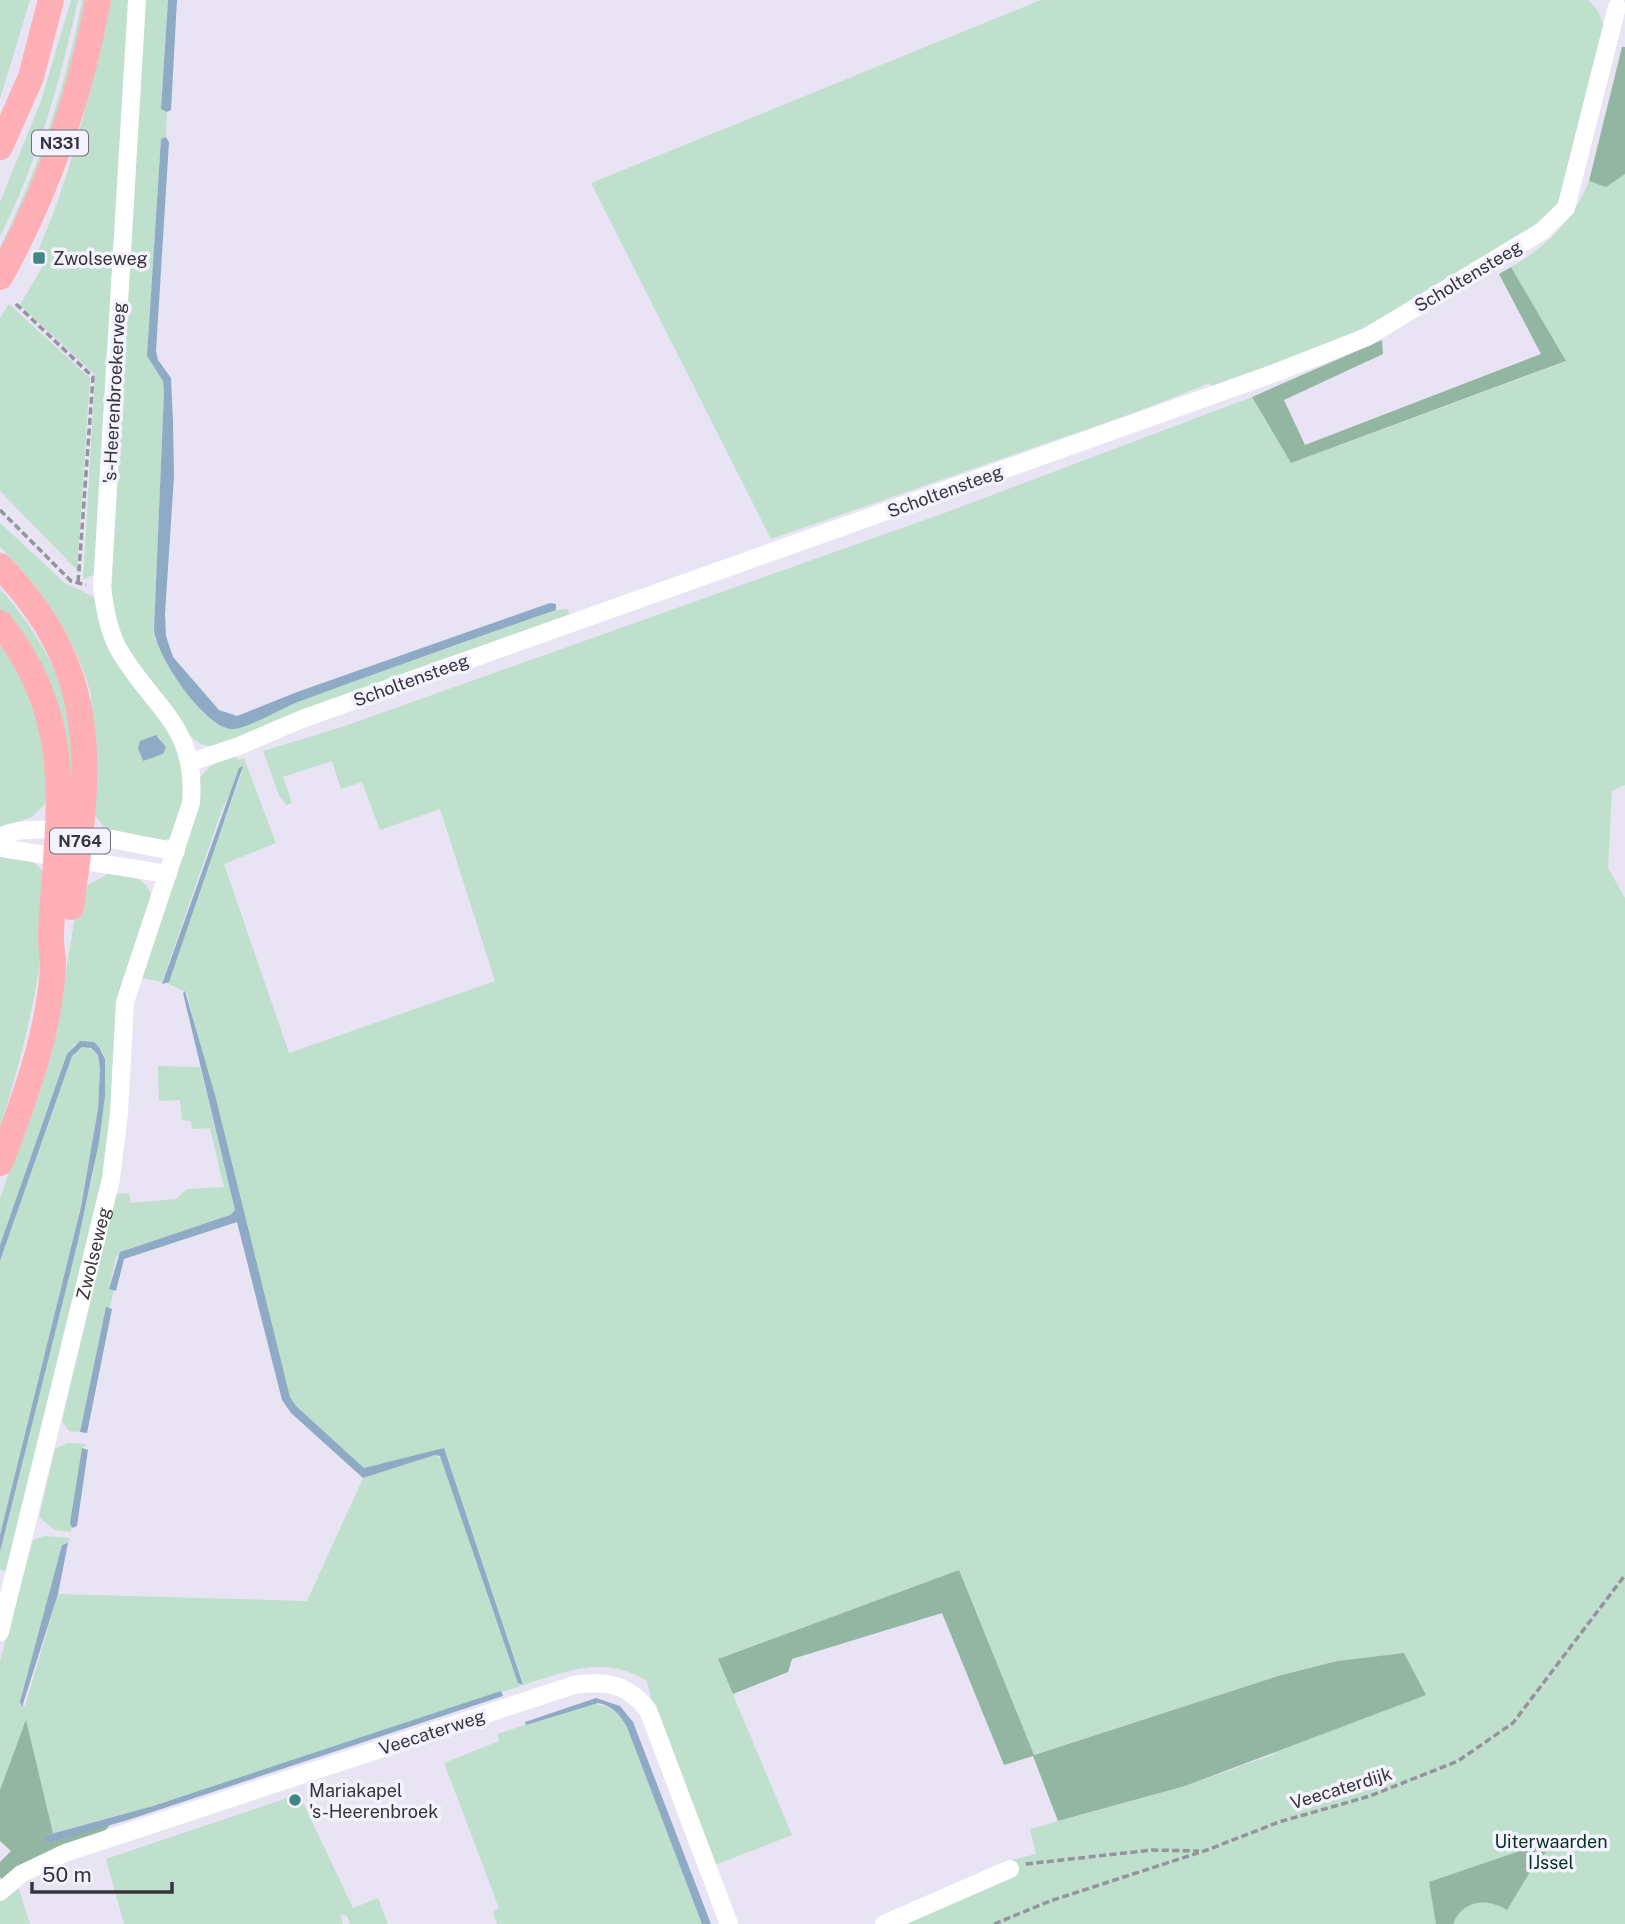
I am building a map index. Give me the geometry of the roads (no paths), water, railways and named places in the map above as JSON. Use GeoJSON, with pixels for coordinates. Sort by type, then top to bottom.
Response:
{"type":"FeatureCollection","features":[{"type":"Feature","properties":{"kind":"main road","name":"N331"},"geometry":{"type":"LineString","coordinates":[[0,147],[31,77],[51,0]]}},
{"type":"Feature","properties":{"kind":"main road","name":"N331"},"geometry":{"type":"LineString","coordinates":[[0,278],[20,241],[75,105],[98,0]]}},
{"type":"Feature","properties":{"kind":"main road","name":"N764"},"geometry":{"type":"LineString","coordinates":[[0,566],[25,593],[54,637],[75,686],[82,714],[85,750],[69,845],[66,939],[53,964],[40,1041],[21,1108],[0,1163]]}},
{"type":"Feature","properties":{"kind":"main road","name":"N764"},"geometry":{"type":"LineString","coordinates":[[0,623],[31,671],[51,725],[69,845]]}},
{"type":"Feature","properties":{"kind":"street","name":"'s-Heerenbroekerweg"},"geometry":{"type":"LineString","coordinates":[[137,0],[102,587],[108,624],[120,653],[164,709],[191,762]]}},
{"type":"Feature","properties":{"kind":"street","name":"Scholtensteeg"},"geometry":{"type":"LineString","coordinates":[[191,762],[239,746],[302,719],[1275,373],[1367,337],[1542,231],[1566,208],[1615,5]]}},
{"type":"Feature","properties":{"kind":"street"},"geometry":{"type":"LineString","coordinates":[[0,836],[24,830],[168,874],[191,803],[191,762]]}},
{"type":"Feature","properties":{"kind":"street"},"geometry":{"type":"LineString","coordinates":[[0,848],[69,845],[176,851]]}},
{"type":"Feature","properties":{"kind":"street","name":"Zwolseweg"},"geometry":{"type":"LineString","coordinates":[[0,1632],[111,1179],[119,1113],[125,1002],[168,874]]}},
{"type":"Feature","properties":{"kind":"street","name":"Veecaterweg"},"geometry":{"type":"LineString","coordinates":[[0,1892],[21,1874],[65,1853],[574,1685],[595,1682],[624,1687],[648,1710],[729,1924]]}},
{"type":"Feature","properties":{"kind":"street"},"geometry":{"type":"LineString","coordinates":[[884,1924],[1010,1869]]}},
{"type":"Feature","properties":{"kind":"water"},"geometry":{"type":"Polygon","coordinates":[[[168,0],[177,0],[171,110],[167,112],[161,109],[168,0]]]}},
{"type":"Feature","properties":{"kind":"water"},"geometry":{"type":"Polygon","coordinates":[[[166,137],[169,142],[156,351],[158,360],[171,378],[174,476],[165,614],[166,636],[173,657],[219,710],[237,716],[297,692],[550,603],[556,604],[556,610],[298,702],[236,729],[219,724],[194,703],[163,656],[154,630],[164,392],[163,381],[147,356],[161,139],[166,137]]]}},
{"type":"Feature","properties":{"kind":"water"},"geometry":{"type":"Polygon","coordinates":[[[156,735],[166,747],[163,754],[143,761],[138,748],[140,741],[156,735]]]}},
{"type":"Feature","properties":{"kind":"water"},"geometry":{"type":"Polygon","coordinates":[[[243,766],[169,982],[162,984],[239,768],[243,766]]]}},
{"type":"Feature","properties":{"kind":"water"},"geometry":{"type":"Polygon","coordinates":[[[185,991],[215,1095],[290,1397],[296,1406],[364,1468],[444,1448],[523,1685],[518,1683],[440,1456],[435,1455],[363,1478],[291,1413],[282,1400],[237,1222],[124,1259],[116,1291],[109,1289],[120,1252],[230,1215],[235,1210],[183,993],[185,991]]]}},
{"type":"Feature","properties":{"kind":"water"},"geometry":{"type":"Polygon","coordinates":[[[80,1041],[94,1042],[105,1059],[105,1096],[99,1142],[78,1241],[0,1552],[0,1535],[81,1207],[98,1109],[100,1069],[98,1055],[91,1048],[82,1047],[72,1056],[0,1261],[0,1245],[67,1054],[80,1041]]]}},
{"type":"Feature","properties":{"kind":"water"},"geometry":{"type":"Polygon","coordinates":[[[106,1307],[112,1309],[87,1433],[80,1432],[106,1307]]]}},
{"type":"Feature","properties":{"kind":"water"},"geometry":{"type":"Polygon","coordinates":[[[82,1448],[88,1450],[77,1526],[72,1528],[70,1523],[82,1448]]]}},
{"type":"Feature","properties":{"kind":"water"},"geometry":{"type":"Polygon","coordinates":[[[68,1543],[58,1594],[22,1707],[20,1702],[62,1545],[68,1543]]]}},
{"type":"Feature","properties":{"kind":"water"},"geometry":{"type":"Polygon","coordinates":[[[501,1691],[503,1696],[128,1820],[47,1843],[44,1839],[47,1835],[153,1806],[501,1691]]]}},
{"type":"Feature","properties":{"kind":"water"},"geometry":{"type":"Polygon","coordinates":[[[596,1698],[620,1706],[633,1722],[711,1924],[702,1924],[627,1727],[618,1714],[612,1708],[598,1703],[526,1725],[525,1722],[596,1698]]]}},
{"type":"Feature","properties":{"kind":"place","name":"Zwolseweg"},"geometry":{"type":"Point","coordinates":[39,258]}},
{"type":"Feature","properties":{"kind":"place","name":"Mariakapel 's-Heerenbroek"},"geometry":{"type":"Point","coordinates":[295,1800]}},
{"type":"Feature","properties":{"kind":"park label","name":"Uiterwaarden IJssel"},"geometry":{"type":"Point","coordinates":[1551,1851]}}]}
